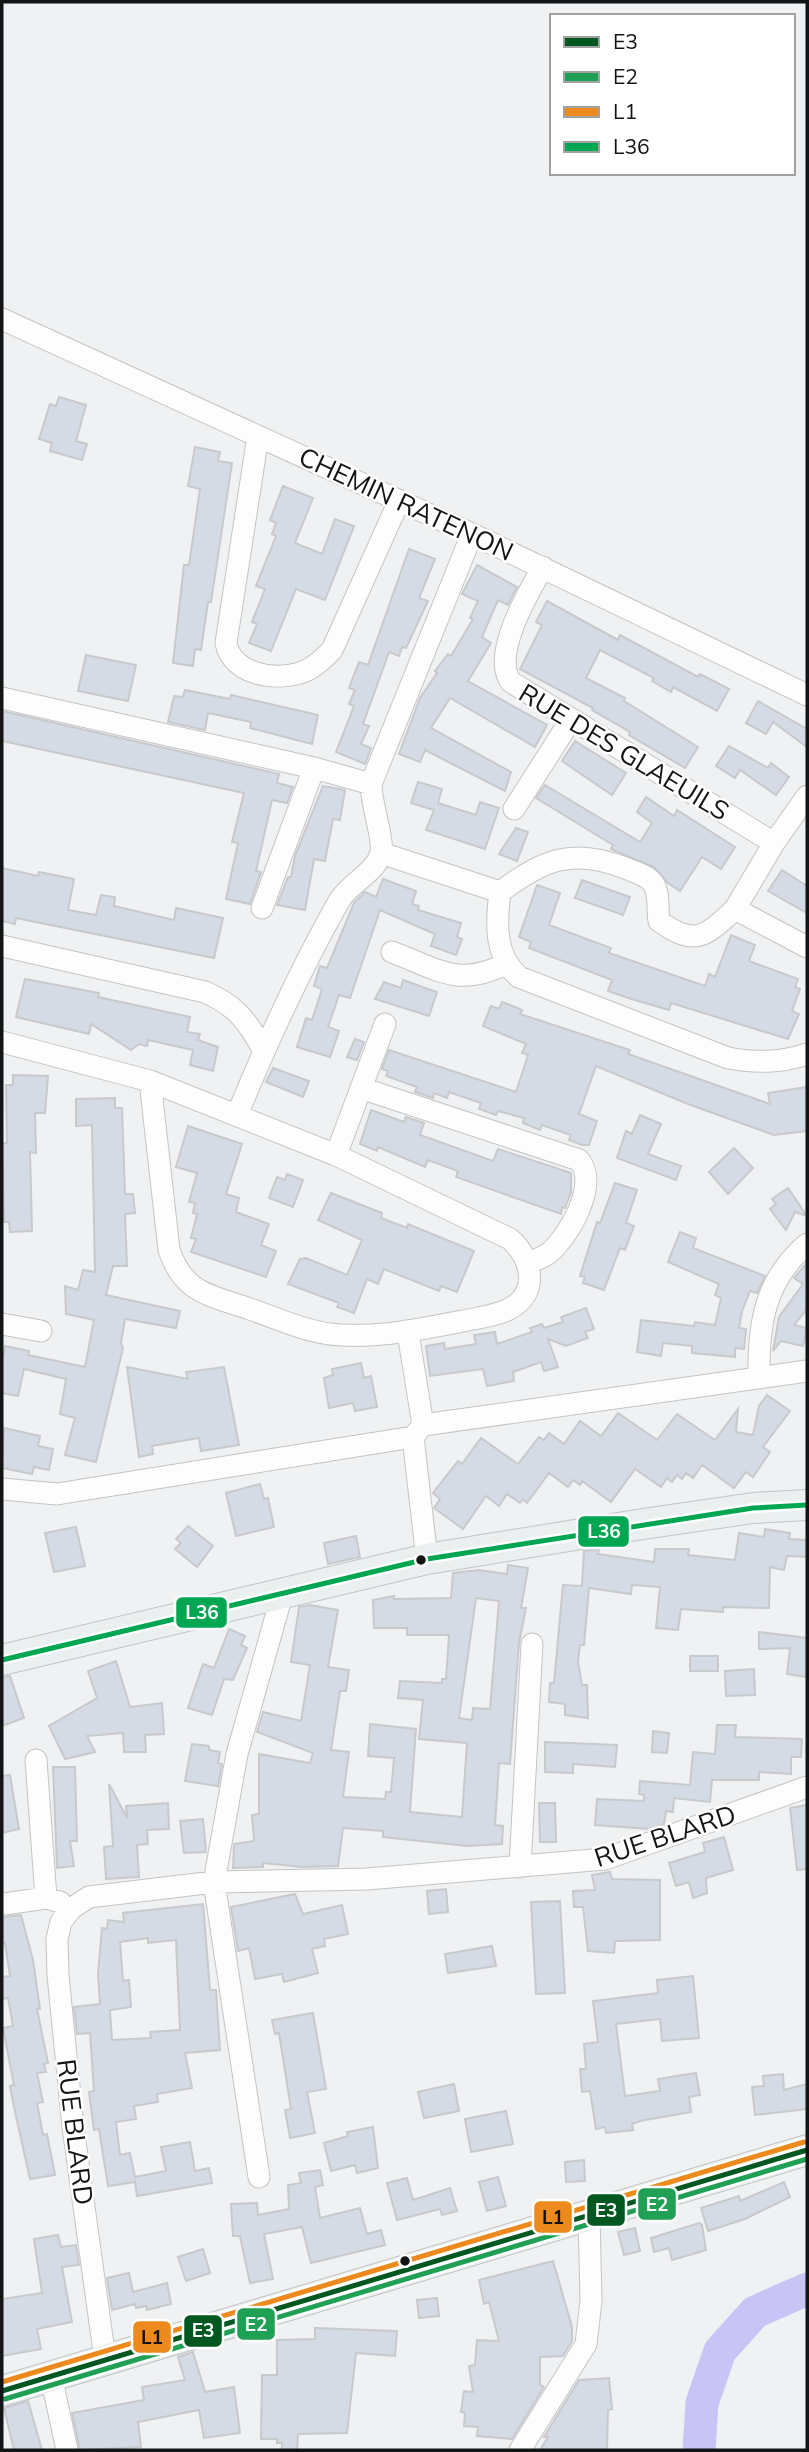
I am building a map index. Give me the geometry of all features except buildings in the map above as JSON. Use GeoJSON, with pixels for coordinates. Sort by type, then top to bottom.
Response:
{"type":"FeatureCollection","features":[{"type":"Feature","properties":{"kind":"street","name":"CHEMIN RATENON"},"geometry":{"type":"LineString","coordinates":[[2,319],[543,567],[807,695]]}},
{"type":"Feature","properties":{"kind":"street"},"geometry":{"type":"LineString","coordinates":[[258,436],[226,643],[235,663],[274,675],[302,673],[318,664],[332,650],[399,501]]}},
{"type":"Feature","properties":{"kind":"street"},"geometry":{"type":"LineString","coordinates":[[237,1115],[264,1050],[340,898],[372,868],[381,853],[381,840],[371,803],[371,784],[472,534]]}},
{"type":"Feature","properties":{"kind":"street","name":"RUE DES GLAEUILS"},"geometry":{"type":"LineString","coordinates":[[543,567],[523,601],[505,651],[505,674],[520,690],[774,843]]}},
{"type":"Feature","properties":{"kind":"street"},"geometry":{"type":"LineString","coordinates":[[2,698],[314,768],[371,784]]}},
{"type":"Feature","properties":{"kind":"street"},"geometry":{"type":"LineString","coordinates":[[514,809],[570,721]]}},
{"type":"Feature","properties":{"kind":"street"},"geometry":{"type":"LineString","coordinates":[[262,908],[314,768]]}},
{"type":"Feature","properties":{"kind":"street"},"geometry":{"type":"LineString","coordinates":[[807,796],[774,843],[736,909],[714,930],[696,937],[679,936],[659,921],[653,883],[611,862],[589,858],[551,861],[530,871],[500,892],[496,917],[505,964],[519,977],[534,985],[728,1058],[778,1062],[807,1054]]}},
{"type":"Feature","properties":{"kind":"street"},"geometry":{"type":"LineString","coordinates":[[381,853],[500,892]]}},
{"type":"Feature","properties":{"kind":"street"},"geometry":{"type":"LineString","coordinates":[[736,909],[807,947]]}},
{"type":"Feature","properties":{"kind":"street"},"geometry":{"type":"LineString","coordinates":[[2,946],[205,992],[227,1001],[241,1013],[264,1050]]}},
{"type":"Feature","properties":{"kind":"street"},"geometry":{"type":"LineString","coordinates":[[392,952],[455,976],[472,977],[505,964]]}},
{"type":"Feature","properties":{"kind":"street"},"geometry":{"type":"LineString","coordinates":[[336,1155],[385,1024]]}},
{"type":"Feature","properties":{"kind":"street"},"geometry":{"type":"LineString","coordinates":[[2,1042],[150,1081],[336,1155],[510,1239],[523,1251],[529,1263],[530,1278],[525,1294],[510,1309],[408,1333],[340,1335],[309,1329],[195,1290],[183,1280],[169,1250],[150,1081]]}},
{"type":"Feature","properties":{"kind":"street"},"geometry":{"type":"LineString","coordinates":[[361,1088],[579,1160],[584,1167],[588,1189],[563,1237],[548,1254],[529,1263]]}},
{"type":"Feature","properties":{"kind":"street"},"geometry":{"type":"LineString","coordinates":[[759,1378],[762,1320],[771,1288],[787,1261],[807,1244]]}},
{"type":"Feature","properties":{"kind":"street"},"geometry":{"type":"LineString","coordinates":[[2,1325],[41,1331]]}},
{"type":"Feature","properties":{"kind":"street"},"geometry":{"type":"LineString","coordinates":[[408,1333],[427,1559]]}},
{"type":"Feature","properties":{"kind":"street"},"geometry":{"type":"LineString","coordinates":[[2,1489],[57,1494],[418,1431],[807,1371]]}},
{"type":"Feature","properties":{"kind":"street"},"geometry":{"type":"LineString","coordinates":[[2,1660],[427,1559],[753,1508],[807,1505]]}},
{"type":"Feature","properties":{"kind":"street"},"geometry":{"type":"LineString","coordinates":[[259,2177],[214,1882],[237,1754],[282,1595]]}},
{"type":"Feature","properties":{"kind":"street"},"geometry":{"type":"LineString","coordinates":[[520,1867],[532,1644]]}},
{"type":"Feature","properties":{"kind":"street"},"geometry":{"type":"LineString","coordinates":[[36,1760],[46,1898]]}},
{"type":"Feature","properties":{"kind":"street","name":"RUE BLARD"},"geometry":{"type":"LineString","coordinates":[[105,2359],[59,2003],[57,1939],[61,1922],[72,1908],[89,1897],[214,1882],[368,1879],[605,1859],[807,1787]]}},
{"type":"Feature","properties":{"kind":"street"},"geometry":{"type":"LineString","coordinates":[[4,1904],[46,1898],[72,1908]]}},
{"type":"Feature","properties":{"kind":"street"},"geometry":{"type":"LineString","coordinates":[[2,2391],[807,2150]]}},
{"type":"Feature","properties":{"kind":"street"},"geometry":{"type":"LineString","coordinates":[[520,2450],[586,2344],[592,2301],[589,2215]]}},
{"type":"Feature","properties":{"kind":"street"},"geometry":{"type":"LineString","coordinates":[[51,2375],[68,2450]]}},
{"type":"Feature","properties":{"kind":"waterway"},"geometry":{"type":"LineString","coordinates":[[699,2450],[702,2403],[720,2351],[755,2312],[807,2289]]}},
{"type":"Feature","properties":{"kind":"transit line","name":"L36"},"geometry":{"type":"LineString","coordinates":[[2,1660],[427,1559],[753,1508],[807,1505]]}},
{"type":"Feature","properties":{"kind":"transit line","name":"L1"},"geometry":{"type":"LineString","coordinates":[[2,2382],[804,2142]]}},
{"type":"Feature","properties":{"kind":"transit line","name":"E3"},"geometry":{"type":"LineString","coordinates":[[2,2391],[807,2150]]}},
{"type":"Feature","properties":{"kind":"transit line","name":"E2"},"geometry":{"type":"LineString","coordinates":[[5,2399],[807,2159]]}}]}
